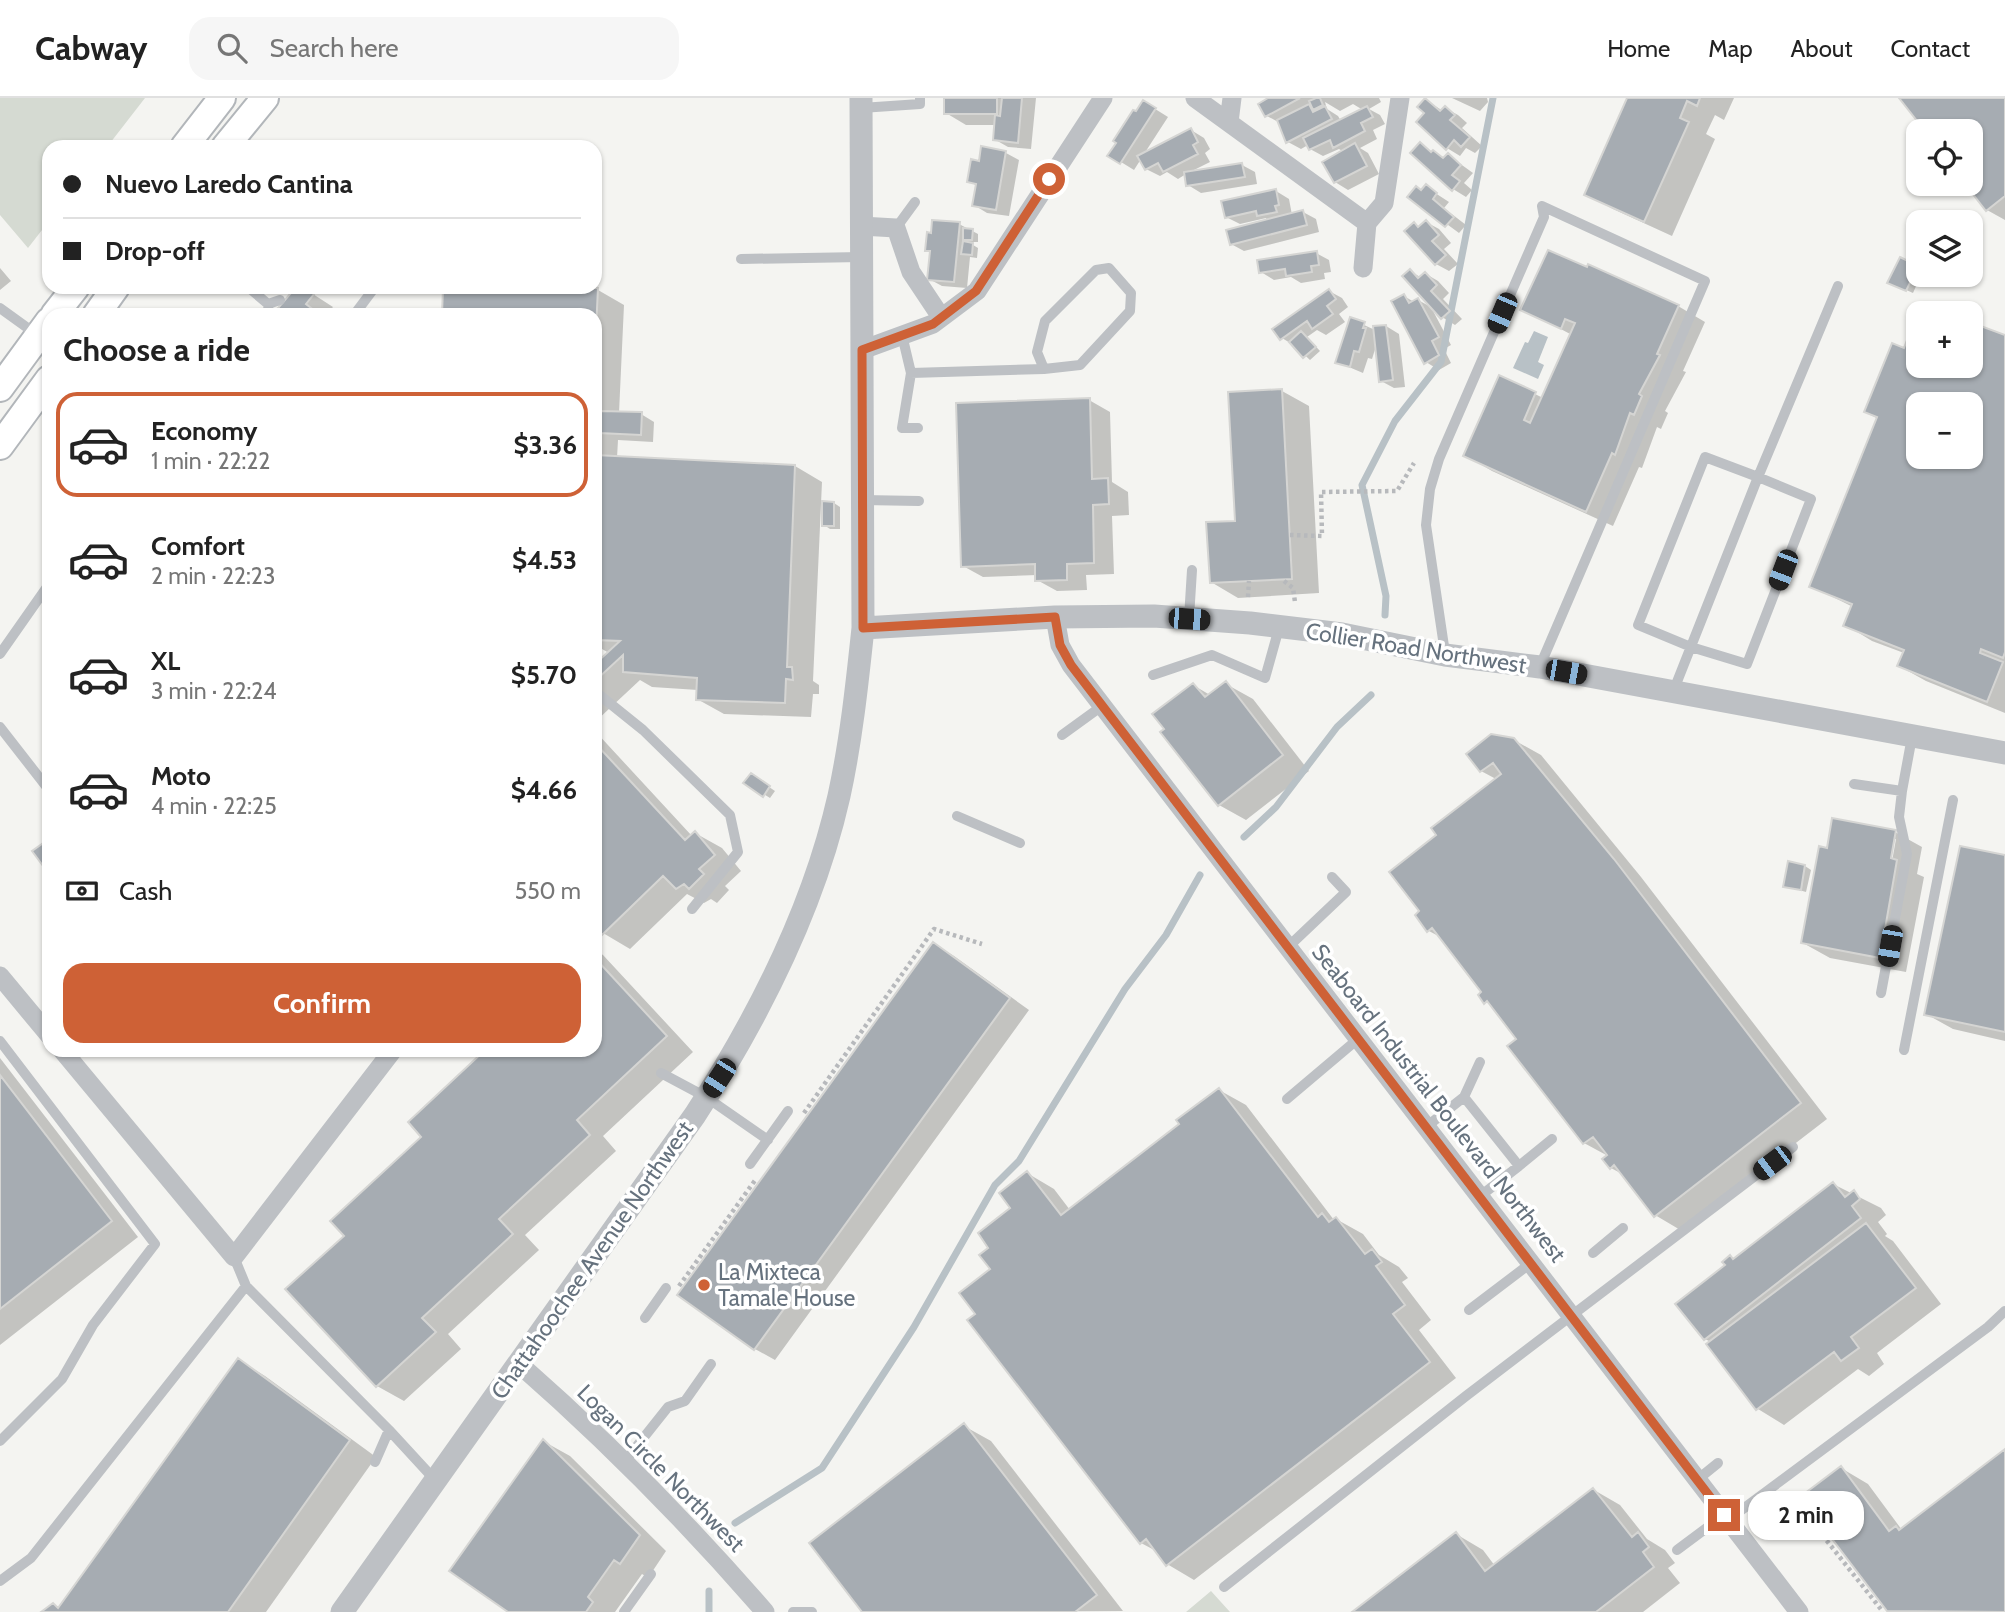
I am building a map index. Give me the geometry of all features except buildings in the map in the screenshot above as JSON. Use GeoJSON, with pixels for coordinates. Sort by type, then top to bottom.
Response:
{"type":"FeatureCollection","features":[{"type":"Feature","properties":{"kind":"main road"},"geometry":{"type":"LineString","coordinates":[[189,140],[222,98]]}},
{"type":"Feature","properties":{"kind":"main road"},"geometry":{"type":"LineString","coordinates":[[231,140],[265,98]]}},
{"type":"Feature","properties":{"kind":"main road"},"geometry":{"type":"LineString","coordinates":[[60,308],[71,294]]}},
{"type":"Feature","properties":{"kind":"main road"},"geometry":{"type":"LineString","coordinates":[[0,388],[42,331]]}},
{"type":"Feature","properties":{"kind":"main road"},"geometry":{"type":"LineString","coordinates":[[0,446],[42,389]]}},
{"type":"Feature","properties":{"kind":"street"},"geometry":{"type":"LineString","coordinates":[[862,350],[933,324],[976,291],[1103,98]]}},
{"type":"Feature","properties":{"kind":"street"},"geometry":{"type":"LineString","coordinates":[[1195,98],[1367,223]]}},
{"type":"Feature","properties":{"kind":"street"},"geometry":{"type":"LineString","coordinates":[[1228,122],[1232,98]]}},
{"type":"Feature","properties":{"kind":"street"},"geometry":{"type":"LineString","coordinates":[[1363,268],[1367,223],[1384,202],[1400,98]]}},
{"type":"Feature","properties":{"kind":"street","name":"Chattahoochee Avenue Northwest"},"geometry":{"type":"LineString","coordinates":[[342,1612],[731,1059],[782,961],[821,859],[849,748],[858,689],[863,628],[860,103]]}},
{"type":"Feature","properties":{"kind":"street"},"geometry":{"type":"LineString","coordinates":[[861,226],[896,228],[911,272],[941,317]]}},
{"type":"Feature","properties":{"kind":"street","name":"Collier Road Northwest"},"geometry":{"type":"LineString","coordinates":[[863,628],[1055,617],[1154,616],[1280,627],[1342,634],[1445,655],[1540,667],[2005,753]]}},
{"type":"Feature","properties":{"kind":"street","name":"Seaboard Industrial Boulevard Northwest"},"geometry":{"type":"LineString","coordinates":[[1055,617],[1060,645],[1071,665],[1799,1612]]}},
{"type":"Feature","properties":{"kind":"street"},"geometry":{"type":"LineString","coordinates":[[0,976],[42,1027]]}},
{"type":"Feature","properties":{"kind":"street"},"geometry":{"type":"LineString","coordinates":[[68,1057],[234,1257],[388,1057]]}},
{"type":"Feature","properties":{"kind":"street","name":"Logan Circle Northwest"},"geometry":{"type":"LineString","coordinates":[[518,1363],[625,1461],[710,1549],[765,1612]]}},
{"type":"Feature","properties":{"kind":"lane"},"geometry":{"type":"LineString","coordinates":[[860,103],[920,104],[920,98]]}},
{"type":"Feature","properties":{"kind":"lane"},"geometry":{"type":"LineString","coordinates":[[896,228],[915,202]]}},
{"type":"Feature","properties":{"kind":"lane"},"geometry":{"type":"LineString","coordinates":[[1445,655],[1426,526],[1430,489],[1439,459],[1544,217],[1542,206],[1705,281],[1540,667]]}},
{"type":"Feature","properties":{"kind":"lane"},"geometry":{"type":"LineString","coordinates":[[741,258],[862,257]]}},
{"type":"Feature","properties":{"kind":"lane"},"geometry":{"type":"LineString","coordinates":[[911,373],[1044,369],[1080,365],[1130,312],[1131,292],[1109,268],[1096,270],[1045,321],[1037,352],[1044,369]]}},
{"type":"Feature","properties":{"kind":"lane"},"geometry":{"type":"LineString","coordinates":[[1673,692],[1758,477],[1838,286]]}},
{"type":"Feature","properties":{"kind":"lane"},"geometry":{"type":"LineString","coordinates":[[256,294],[268,304],[268,308]]}},
{"type":"Feature","properties":{"kind":"lane"},"geometry":{"type":"LineString","coordinates":[[268,304],[280,300]]}},
{"type":"Feature","properties":{"kind":"lane"},"geometry":{"type":"LineString","coordinates":[[0,307],[42,322]]}},
{"type":"Feature","properties":{"kind":"lane"},"geometry":{"type":"LineString","coordinates":[[902,335],[911,373],[902,428],[918,428]]}},
{"type":"Feature","properties":{"kind":"lane"},"geometry":{"type":"LineString","coordinates":[[1705,457],[1758,477],[1811,499],[1747,664],[1691,647],[1638,625],[1705,457]]}},
{"type":"Feature","properties":{"kind":"lane"},"geometry":{"type":"LineString","coordinates":[[863,500],[919,501]]}},
{"type":"Feature","properties":{"kind":"lane"},"geometry":{"type":"LineString","coordinates":[[1189,619],[1192,570]]}},
{"type":"Feature","properties":{"kind":"lane"},"geometry":{"type":"LineString","coordinates":[[0,654],[42,594]]}},
{"type":"Feature","properties":{"kind":"lane"},"geometry":{"type":"LineString","coordinates":[[1153,675],[1212,655],[1265,678],[1280,627]]}},
{"type":"Feature","properties":{"kind":"lane"},"geometry":{"type":"LineString","coordinates":[[602,697],[643,730],[730,815],[738,852],[692,909]]}},
{"type":"Feature","properties":{"kind":"lane"},"geometry":{"type":"LineString","coordinates":[[1062,736],[1102,706]]}},
{"type":"Feature","properties":{"kind":"lane"},"geometry":{"type":"LineString","coordinates":[[0,727],[42,781]]}},
{"type":"Feature","properties":{"kind":"lane"},"geometry":{"type":"LineString","coordinates":[[1881,993],[1907,854],[1899,817],[1912,736]]}},
{"type":"Feature","properties":{"kind":"lane"},"geometry":{"type":"LineString","coordinates":[[1854,784],[1902,791]]}},
{"type":"Feature","properties":{"kind":"lane"},"geometry":{"type":"LineString","coordinates":[[1904,1050],[1953,800]]}},
{"type":"Feature","properties":{"kind":"lane"},"geometry":{"type":"LineString","coordinates":[[957,816],[1020,843]]}},
{"type":"Feature","properties":{"kind":"lane"},"geometry":{"type":"LineString","coordinates":[[1288,947],[1346,892],[1332,877]]}},
{"type":"Feature","properties":{"kind":"lane"},"geometry":{"type":"LineString","coordinates":[[1287,1099],[1359,1039]]}},
{"type":"Feature","properties":{"kind":"lane"},"geometry":{"type":"LineString","coordinates":[[0,1041],[155,1244],[93,1325],[62,1379],[0,1441]]}},
{"type":"Feature","properties":{"kind":"lane"},"geometry":{"type":"LineString","coordinates":[[1426,1127],[1464,1097],[1479,1062]]}},
{"type":"Feature","properties":{"kind":"lane"},"geometry":{"type":"LineString","coordinates":[[662,1073],[706,1097],[768,1140]]}},
{"type":"Feature","properties":{"kind":"lane"},"geometry":{"type":"LineString","coordinates":[[1464,1097],[1519,1166]]}},
{"type":"Feature","properties":{"kind":"lane"},"geometry":{"type":"LineString","coordinates":[[750,1164],[788,1111]]}},
{"type":"Feature","properties":{"kind":"lane"},"geometry":{"type":"LineString","coordinates":[[1479,1196],[1552,1139]]}},
{"type":"Feature","properties":{"kind":"lane"},"geometry":{"type":"LineString","coordinates":[[1224,1587],[1466,1396],[1793,1147]]}},
{"type":"Feature","properties":{"kind":"lane"},"geometry":{"type":"LineString","coordinates":[[1593,1252],[1623,1228]]}},
{"type":"Feature","properties":{"kind":"lane"},"geometry":{"type":"LineString","coordinates":[[234,1257],[246,1286],[435,1480]]}},
{"type":"Feature","properties":{"kind":"lane"},"geometry":{"type":"LineString","coordinates":[[1469,1310],[1531,1263]]}},
{"type":"Feature","properties":{"kind":"lane"},"geometry":{"type":"LineString","coordinates":[[0,1581],[31,1558],[246,1286]]}},
{"type":"Feature","properties":{"kind":"lane"},"geometry":{"type":"LineString","coordinates":[[645,1318],[666,1288]]}},
{"type":"Feature","properties":{"kind":"lane"},"geometry":{"type":"LineString","coordinates":[[1677,1550],[1988,1327],[2005,1311]]}},
{"type":"Feature","properties":{"kind":"lane"},"geometry":{"type":"LineString","coordinates":[[625,1461],[668,1407],[685,1401],[710,1364]]}},
{"type":"Feature","properties":{"kind":"lane"},"geometry":{"type":"LineString","coordinates":[[375,1462],[389,1430]]}},
{"type":"Feature","properties":{"kind":"lane"},"geometry":{"type":"LineString","coordinates":[[1697,1480],[1718,1463]]}},
{"type":"Feature","properties":{"kind":"lane"},"geometry":{"type":"LineString","coordinates":[[624,1612],[651,1574]]}},
{"type":"Feature","properties":{"kind":"lane"},"geometry":{"type":"LineString","coordinates":[[793,1612],[812,1612]]}},
{"type":"Feature","properties":{"kind":"path"},"geometry":{"type":"LineString","coordinates":[[1290,535],[1322,536],[1321,492],[1397,491],[1414,463]]}},
{"type":"Feature","properties":{"kind":"path"},"geometry":{"type":"LineString","coordinates":[[1248,581],[1248,597]]}},
{"type":"Feature","properties":{"kind":"path"},"geometry":{"type":"LineString","coordinates":[[1284,581],[1293,588],[1295,602]]}},
{"type":"Feature","properties":{"kind":"path"},"geometry":{"type":"LineString","coordinates":[[934,929],[982,944]]}},
{"type":"Feature","properties":{"kind":"path"},"geometry":{"type":"LineString","coordinates":[[1805,1513],[1883,1612]]}},
{"type":"Feature","properties":{"kind":"shaded area"},"geometry":{"type":"Polygon","coordinates":[[[0,98],[145,98],[112,140],[42,140],[42,230],[28,248],[0,215],[0,98]]]}},
{"type":"Feature","properties":{"kind":"shaded area"},"geometry":{"type":"Polygon","coordinates":[[[1534,331],[1548,337],[1538,362],[1544,365],[1538,379],[1513,368],[1525,342],[1528,343],[1534,331]]]}},
{"type":"Feature","properties":{"kind":"shaded area"},"geometry":{"type":"Polygon","coordinates":[[[1211,1591],[1230,1612],[1186,1612],[1211,1591]]]}},
{"type":"Feature","properties":{"kind":"waterway"},"geometry":{"type":"LineString","coordinates":[[1385,615],[1386,596],[1362,485],[1395,421],[1441,362],[1493,98]]}},
{"type":"Feature","properties":{"kind":"waterway"},"geometry":{"type":"LineString","coordinates":[[1244,837],[1276,807],[1337,727],[1371,695]]}},
{"type":"Feature","properties":{"kind":"waterway"},"geometry":{"type":"LineString","coordinates":[[735,1523],[822,1468],[914,1327],[995,1185],[1019,1161],[1125,989],[1166,935],[1200,875]]}},
{"type":"Feature","properties":{"kind":"waterway"},"geometry":{"type":"LineString","coordinates":[[709,1591],[709,1612]]}},
{"type":"Feature","properties":{"kind":"place","name":"La Mixteca Tamale House"},"geometry":{"type":"Point","coordinates":[704,1285]}},
{"type":"Feature","properties":{"kind":"route"},"geometry":{"type":"LineString","coordinates":[[1049,179],[976,291],[933,324],[862,350],[863,628],[1055,617],[1060,645],[1071,665],[1724,1515]]}}]}
